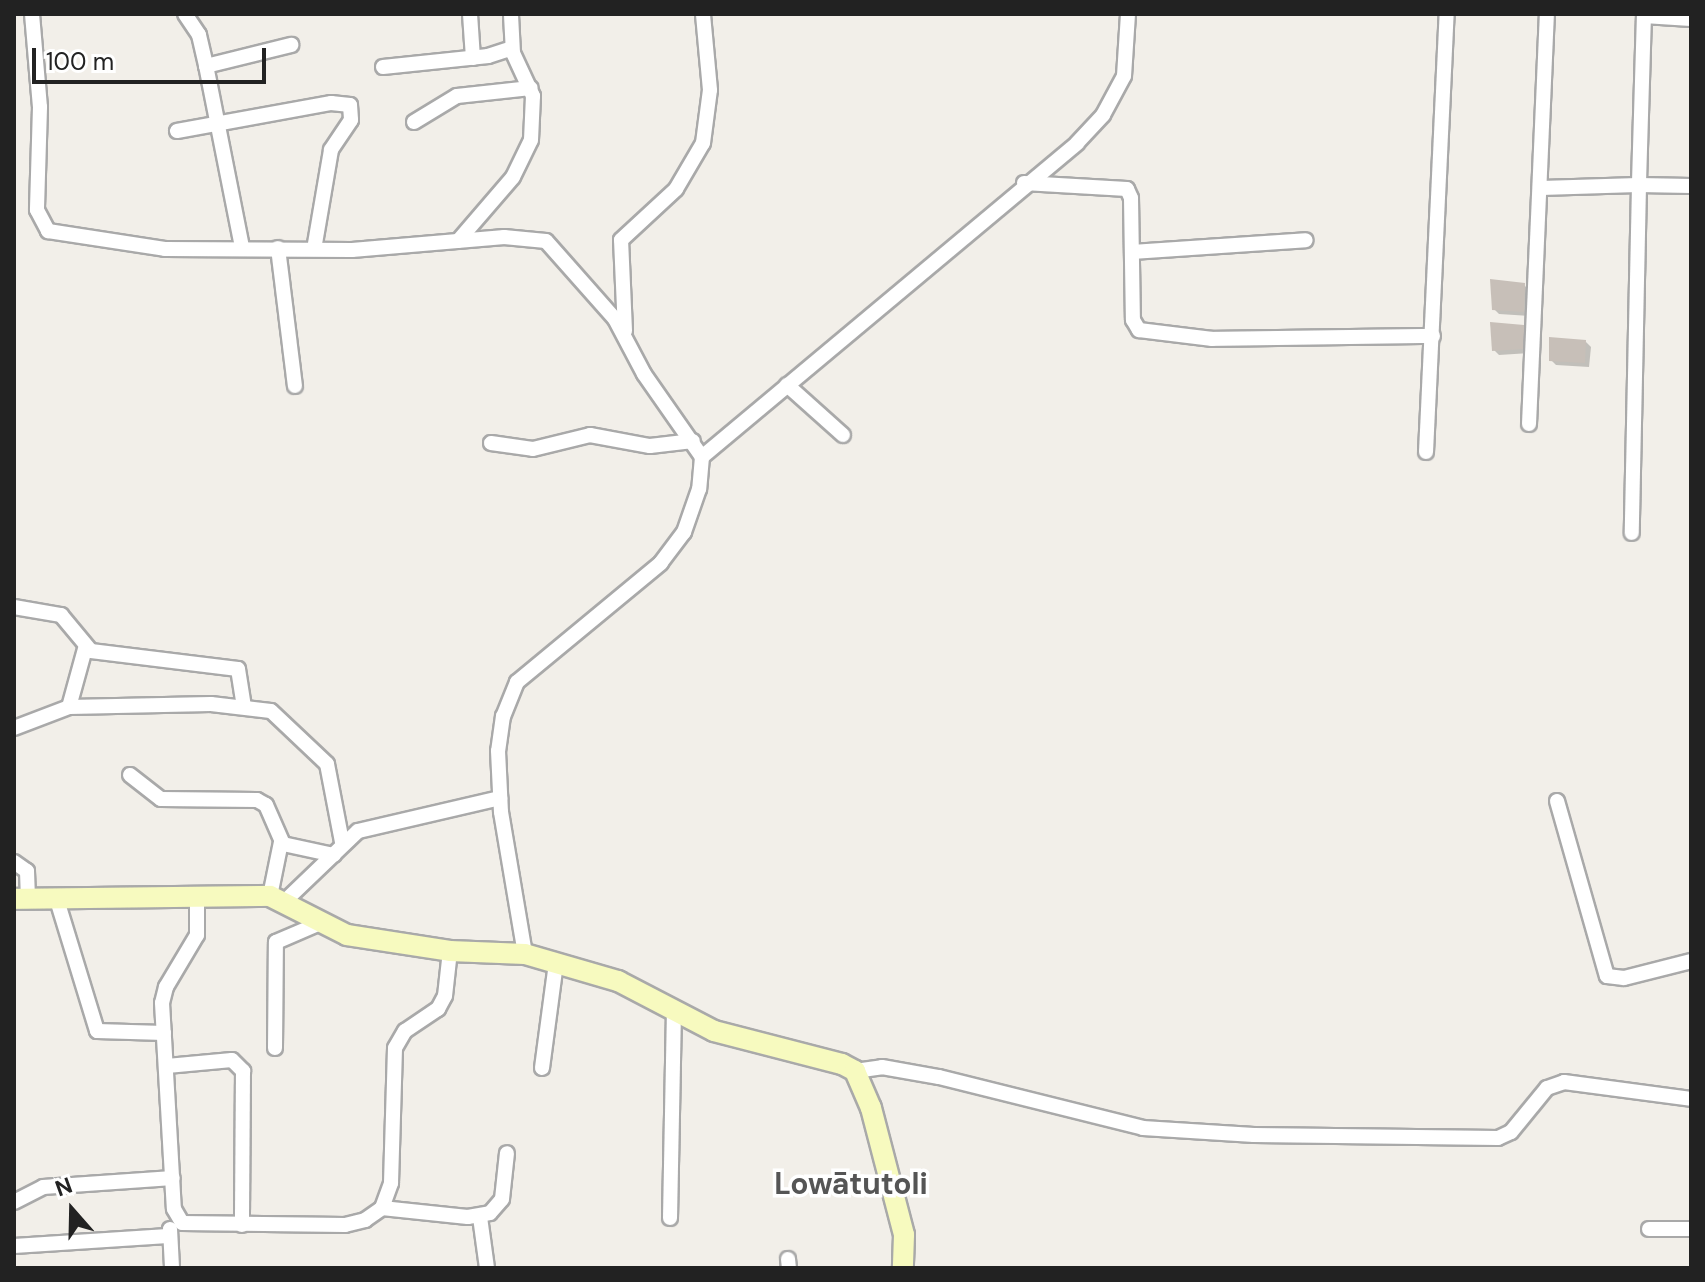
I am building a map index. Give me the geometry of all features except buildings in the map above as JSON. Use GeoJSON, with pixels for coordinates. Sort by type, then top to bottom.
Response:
{"type":"FeatureCollection","features":[{"type":"Feature","properties":{"kind":"street"},"geometry":{"type":"LineString","coordinates":[[32,14],[40,107],[41,224],[60,236],[132,246],[314,249],[504,237],[546,241],[615,319],[702,457],[699,489],[684,532],[661,563],[517,682],[498,751],[500,798],[525,954]]}},
{"type":"Feature","properties":{"kind":"street"},"geometry":{"type":"LineString","coordinates":[[185,14],[199,35],[242,247]]}},
{"type":"Feature","properties":{"kind":"street"},"geometry":{"type":"LineString","coordinates":[[470,14],[473,58]]}},
{"type":"Feature","properties":{"kind":"street"},"geometry":{"type":"LineString","coordinates":[[458,241],[525,159],[533,125],[531,88],[512,48],[511,14]]}},
{"type":"Feature","properties":{"kind":"street"},"geometry":{"type":"LineString","coordinates":[[626,340],[619,245],[686,177],[703,143],[710,90],[703,14]]}},
{"type":"Feature","properties":{"kind":"street"},"geometry":{"type":"LineString","coordinates":[[702,457],[1024,183],[1077,143],[1103,115],[1124,76],[1128,14]]}},
{"type":"Feature","properties":{"kind":"street"},"geometry":{"type":"LineString","coordinates":[[1426,452],[1447,14]]}},
{"type":"Feature","properties":{"kind":"street"},"geometry":{"type":"LineString","coordinates":[[1529,424],[1547,14]]}},
{"type":"Feature","properties":{"kind":"street"},"geometry":{"type":"LineString","coordinates":[[1632,533],[1644,15],[1691,19]]}},
{"type":"Feature","properties":{"kind":"street"},"geometry":{"type":"LineString","coordinates":[[206,66],[291,45]]}},
{"type":"Feature","properties":{"kind":"street"},"geometry":{"type":"LineString","coordinates":[[383,67],[473,58],[512,48]]}},
{"type":"Feature","properties":{"kind":"street"},"geometry":{"type":"LineString","coordinates":[[414,122],[457,96],[531,88]]}},
{"type":"Feature","properties":{"kind":"street"},"geometry":{"type":"LineString","coordinates":[[177,131],[331,103],[350,105],[351,120],[331,150],[314,249]]}},
{"type":"Feature","properties":{"kind":"street"},"geometry":{"type":"LineString","coordinates":[[1024,183],[1127,189],[1131,198],[1133,320],[1139,330],[1212,339],[1433,336]]}},
{"type":"Feature","properties":{"kind":"street"},"geometry":{"type":"LineString","coordinates":[[1540,188],[1691,186]]}},
{"type":"Feature","properties":{"kind":"street"},"geometry":{"type":"LineString","coordinates":[[1132,252],[1306,240]]}},
{"type":"Feature","properties":{"kind":"street"},"geometry":{"type":"LineString","coordinates":[[278,248],[295,386]]}},
{"type":"Feature","properties":{"kind":"street"},"geometry":{"type":"LineString","coordinates":[[787,385],[843,435]]}},
{"type":"Feature","properties":{"kind":"street"},"geometry":{"type":"LineString","coordinates":[[491,443],[533,449],[590,435],[650,446],[693,441]]}},
{"type":"Feature","properties":{"kind":"street"},"geometry":{"type":"LineString","coordinates":[[14,607],[61,615],[85,649],[238,669],[244,705]]}},
{"type":"Feature","properties":{"kind":"street"},"geometry":{"type":"LineString","coordinates":[[69,707],[85,649]]}},
{"type":"Feature","properties":{"kind":"street"},"geometry":{"type":"LineString","coordinates":[[14,728],[69,707],[244,705],[271,711],[321,755],[338,848]]}},
{"type":"Feature","properties":{"kind":"street"},"geometry":{"type":"LineString","coordinates":[[130,775],[161,799],[257,800],[266,805],[281,842],[277,899]]}},
{"type":"Feature","properties":{"kind":"street"},"geometry":{"type":"LineString","coordinates":[[277,899],[366,829],[500,798]]}},
{"type":"Feature","properties":{"kind":"street"},"geometry":{"type":"LineString","coordinates":[[1557,801],[1607,976],[1624,978],[1691,961]]}},
{"type":"Feature","properties":{"kind":"street"},"geometry":{"type":"LineString","coordinates":[[281,842],[338,848]]}},
{"type":"Feature","properties":{"kind":"street"},"geometry":{"type":"LineString","coordinates":[[14,862],[27,871],[21,900],[197,895],[277,899],[318,924],[347,935],[450,951],[525,954],[556,963],[631,986],[714,1031],[827,1058],[855,1071],[882,1067],[939,1077],[1143,1128],[1254,1135],[1498,1138],[1511,1132],[1547,1088],[1564,1082],[1691,1099]]}},
{"type":"Feature","properties":{"kind":"street"},"geometry":{"type":"LineString","coordinates":[[172,1268],[168,1236],[176,1218],[164,1033],[166,987],[197,935],[197,895]]}},
{"type":"Feature","properties":{"kind":"street"},"geometry":{"type":"LineString","coordinates":[[57,900],[97,1031],[164,1033]]}},
{"type":"Feature","properties":{"kind":"street"},"geometry":{"type":"LineString","coordinates":[[275,1048],[276,942],[318,924]]}},
{"type":"Feature","properties":{"kind":"street"},"geometry":{"type":"LineString","coordinates":[[176,1218],[182,1223],[345,1225],[365,1220],[382,1208],[391,1183],[395,1048],[405,1031],[438,1009],[445,996],[450,951]]}},
{"type":"Feature","properties":{"kind":"street"},"geometry":{"type":"LineString","coordinates":[[542,1068],[556,963]]}},
{"type":"Feature","properties":{"kind":"street"},"geometry":{"type":"LineString","coordinates":[[670,1218],[674,1009]]}},
{"type":"Feature","properties":{"kind":"street"},"geometry":{"type":"LineString","coordinates":[[167,1066],[232,1060],[243,1071],[242,1225]]}},
{"type":"Feature","properties":{"kind":"street"},"geometry":{"type":"LineString","coordinates":[[855,1071],[871,1108],[904,1235],[903,1268]]}},
{"type":"Feature","properties":{"kind":"street"},"geometry":{"type":"LineString","coordinates":[[382,1208],[480,1217],[498,1208],[502,1199],[507,1153]]}},
{"type":"Feature","properties":{"kind":"street"},"geometry":{"type":"LineString","coordinates":[[14,1202],[43,1187],[173,1178]]}},
{"type":"Feature","properties":{"kind":"street"},"geometry":{"type":"LineString","coordinates":[[480,1217],[487,1268]]}},
{"type":"Feature","properties":{"kind":"street"},"geometry":{"type":"LineString","coordinates":[[1649,1229],[1691,1229]]}},
{"type":"Feature","properties":{"kind":"street"},"geometry":{"type":"LineString","coordinates":[[14,1246],[168,1236]]}},
{"type":"Feature","properties":{"kind":"district","name":"Lowātutoli"},"geometry":{"type":"Point","coordinates":[851,1184]}}]}
